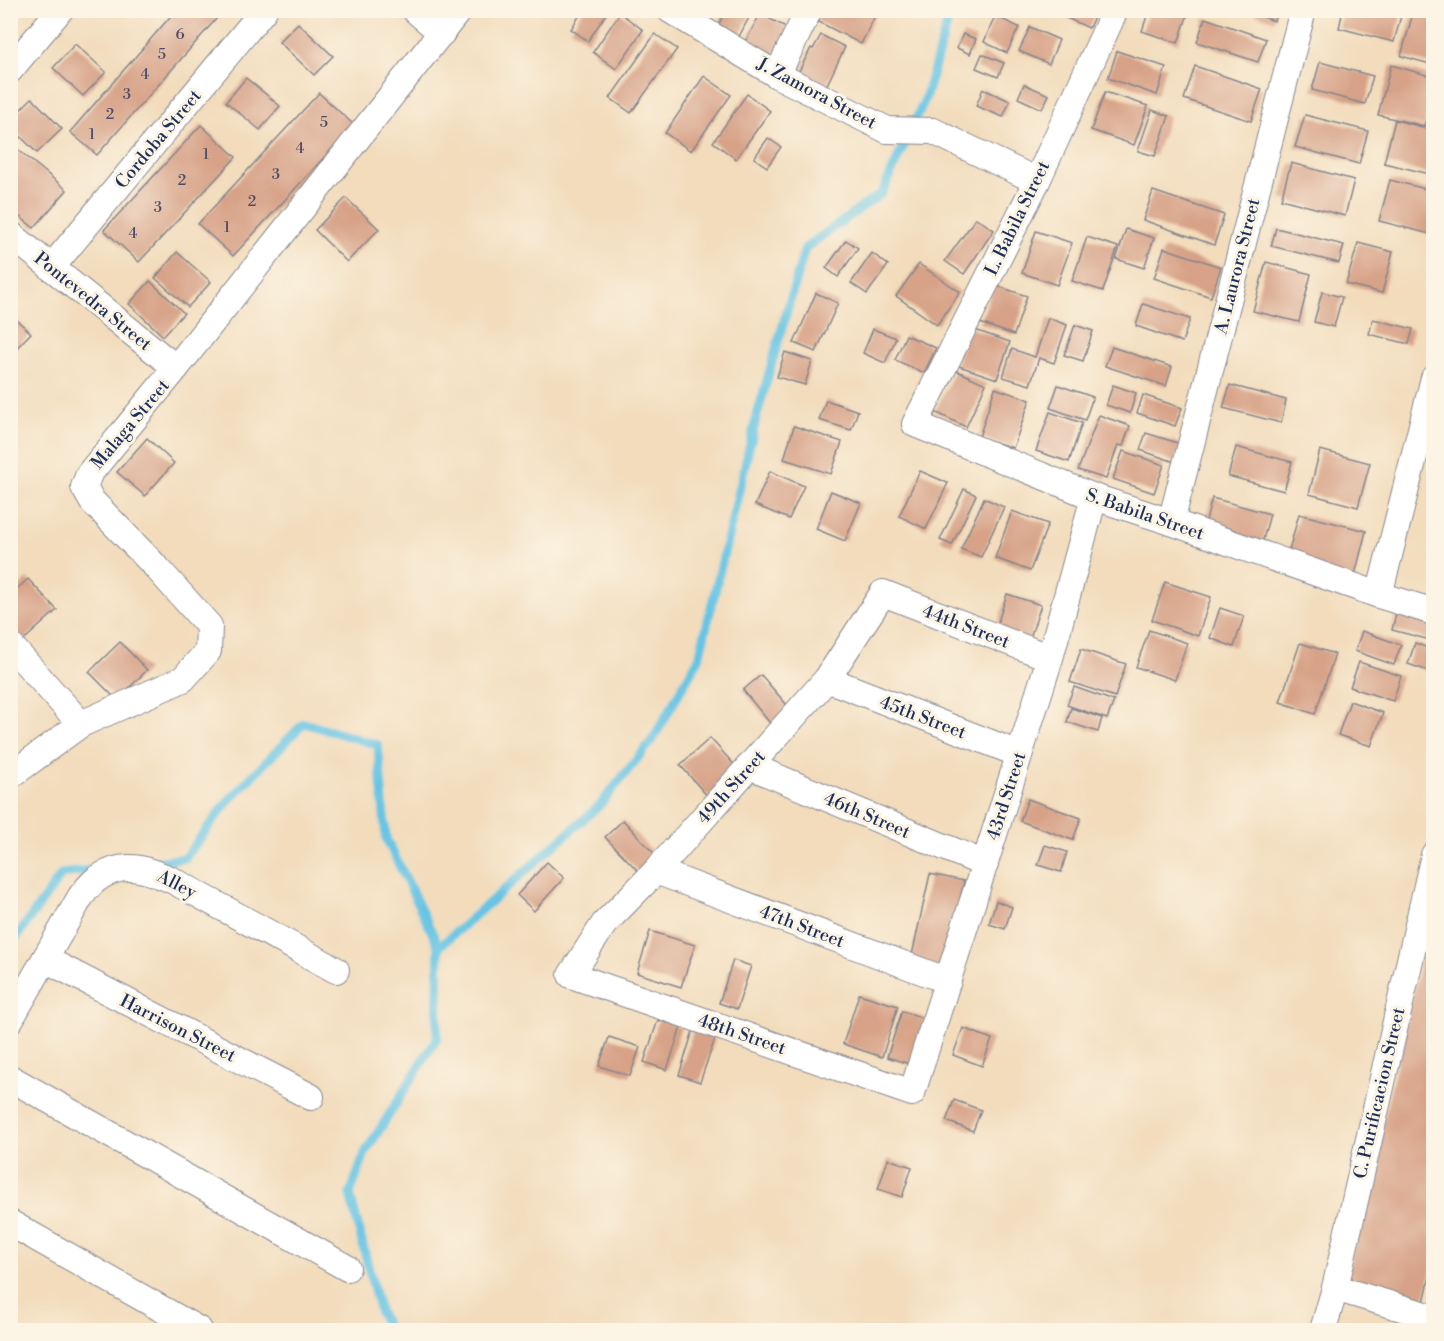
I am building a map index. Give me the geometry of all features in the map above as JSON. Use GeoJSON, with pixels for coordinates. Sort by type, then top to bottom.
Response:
{"type":"FeatureCollection","features":[{"type":"Feature","properties":{"kind":"street"},"geometry":{"type":"LineString","coordinates":[[10,70],[60,10]]}},
{"type":"Feature","properties":{"kind":"street","name":"Cordoba Street"},"geometry":{"type":"LineString","coordinates":[[51,268],[264,10]]}},
{"type":"Feature","properties":{"kind":"street"},"geometry":{"type":"LineString","coordinates":[[415,10],[442,33]]}},
{"type":"Feature","properties":{"kind":"street","name":"Malaga Street"},"geometry":{"type":"LineString","coordinates":[[10,776],[81,724],[183,679],[208,651],[209,626],[92,501],[84,488],[89,474],[176,368],[459,10]]}},
{"type":"Feature","properties":{"kind":"street","name":"J. Zamora Street"},"geometry":{"type":"LineString","coordinates":[[670,10],[777,75],[887,130],[933,131],[1037,181]]}},
{"type":"Feature","properties":{"kind":"street"},"geometry":{"type":"LineString","coordinates":[[777,75],[809,10]]}},
{"type":"Feature","properties":{"kind":"street","name":"L. Babila Street"},"geometry":{"type":"LineString","coordinates":[[915,424],[1037,181],[1115,10]]}},
{"type":"Feature","properties":{"kind":"street","name":"A. Laurora Street"},"geometry":{"type":"LineString","coordinates":[[1172,522],[1303,10]]}},
{"type":"Feature","properties":{"kind":"street","name":"Pontevedra Street"},"geometry":{"type":"LineString","coordinates":[[10,234],[176,368]]}},
{"type":"Feature","properties":{"kind":"street"},"geometry":{"type":"LineString","coordinates":[[1379,595],[1434,378]]}},
{"type":"Feature","properties":{"kind":"street","name":"S. Babila Street"},"geometry":{"type":"LineString","coordinates":[[915,424],[1094,497],[1434,612]]}},
{"type":"Feature","properties":{"kind":"street","name":"43rd Street"},"geometry":{"type":"LineString","coordinates":[[912,1093],[1050,658],[1094,497]]}},
{"type":"Feature","properties":{"kind":"street","name":"44th Street"},"geometry":{"type":"LineString","coordinates":[[883,593],[1050,658]]}},
{"type":"Feature","properties":{"kind":"street","name":"49th Street"},"geometry":{"type":"LineString","coordinates":[[571,975],[604,924],[656,871],[827,679],[883,593]]}},
{"type":"Feature","properties":{"kind":"street"},"geometry":{"type":"LineString","coordinates":[[10,645],[81,724]]}},
{"type":"Feature","properties":{"kind":"street","name":"45th Street"},"geometry":{"type":"LineString","coordinates":[[827,679],[1019,754]]}},
{"type":"Feature","properties":{"kind":"street","name":"46th Street"},"geometry":{"type":"LineString","coordinates":[[750,766],[985,864]]}},
{"type":"Feature","properties":{"kind":"street","name":"C. Purificacion Street"},"geometry":{"type":"LineString","coordinates":[[1323,1330],[1335,1288],[1434,855]]}},
{"type":"Feature","properties":{"kind":"street","name":"Alley"},"geometry":{"type":"LineString","coordinates":[[10,1020],[81,896],[97,879],[119,868],[145,868],[172,880],[336,970]]}},
{"type":"Feature","properties":{"kind":"street","name":"47th Street"},"geometry":{"type":"LineString","coordinates":[[656,871],[948,981]]}},
{"type":"Feature","properties":{"kind":"street","name":"Harrison Street"},"geometry":{"type":"LineString","coordinates":[[45,959],[311,1097]]}},
{"type":"Feature","properties":{"kind":"street","name":"48th Street"},"geometry":{"type":"LineString","coordinates":[[571,975],[912,1093]]}},
{"type":"Feature","properties":{"kind":"street"},"geometry":{"type":"LineString","coordinates":[[10,1078],[347,1268]]}},
{"type":"Feature","properties":{"kind":"street"},"geometry":{"type":"LineString","coordinates":[[10,1223],[199,1330]]}},
{"type":"Feature","properties":{"kind":"street"},"geometry":{"type":"LineString","coordinates":[[1335,1288],[1433,1316]]}},
{"type":"Feature","properties":{"kind":"building"},"geometry":{"type":"Polygon","coordinates":[[[176,10],[224,10],[97,155],[70,132],[176,10]]]}},
{"type":"Feature","properties":{"kind":"building"},"geometry":{"type":"Polygon","coordinates":[[[583,10],[609,10],[588,41],[571,29],[583,10]]]}},
{"type":"Feature","properties":{"kind":"building"},"geometry":{"type":"Polygon","coordinates":[[[726,10],[752,12],[735,44],[714,33],[726,10]]]}},
{"type":"Feature","properties":{"kind":"building"},"geometry":{"type":"Polygon","coordinates":[[[823,10],[878,10],[861,44],[817,21],[823,10]]]}},
{"type":"Feature","properties":{"kind":"building"},"geometry":{"type":"Polygon","coordinates":[[[1049,10],[1097,10],[1089,28],[1049,10]]]}},
{"type":"Feature","properties":{"kind":"building"},"geometry":{"type":"Polygon","coordinates":[[[1149,10],[1176,10],[1188,14],[1178,43],[1142,31],[1149,10]]]}},
{"type":"Feature","properties":{"kind":"building"},"geometry":{"type":"Polygon","coordinates":[[[1245,10],[1277,10],[1274,21],[1245,10]]]}},
{"type":"Feature","properties":{"kind":"building"},"geometry":{"type":"Polygon","coordinates":[[[1343,10],[1402,12],[1394,42],[1339,28],[1343,10]]]}},
{"type":"Feature","properties":{"kind":"building"},"geometry":{"type":"Polygon","coordinates":[[[620,13],[643,30],[616,69],[593,52],[620,13]]]}},
{"type":"Feature","properties":{"kind":"building"},"geometry":{"type":"Polygon","coordinates":[[[1413,13],[1434,18],[1434,65],[1401,56],[1413,13]]]}},
{"type":"Feature","properties":{"kind":"building"},"geometry":{"type":"Polygon","coordinates":[[[760,14],[788,28],[768,66],[740,52],[760,14]]]}},
{"type":"Feature","properties":{"kind":"building"},"geometry":{"type":"Polygon","coordinates":[[[995,16],[1019,27],[1007,53],[984,42],[995,16]]]}},
{"type":"Feature","properties":{"kind":"building"},"geometry":{"type":"Polygon","coordinates":[[[1205,18],[1266,39],[1258,62],[1197,42],[1205,18]]]}},
{"type":"Feature","properties":{"kind":"building"},"geometry":{"type":"Polygon","coordinates":[[[298,23],[333,56],[314,75],[279,42],[298,23]]]}},
{"type":"Feature","properties":{"kind":"building"},"geometry":{"type":"Polygon","coordinates":[[[1030,27],[1059,40],[1049,64],[1019,51],[1030,27]]]}},
{"type":"Feature","properties":{"kind":"building"},"geometry":{"type":"Polygon","coordinates":[[[655,34],[677,49],[631,113],[610,98],[655,34]]]}},
{"type":"Feature","properties":{"kind":"building"},"geometry":{"type":"Polygon","coordinates":[[[963,34],[976,39],[970,54],[957,48],[963,34]]]}},
{"type":"Feature","properties":{"kind":"building"},"geometry":{"type":"Polygon","coordinates":[[[821,35],[845,47],[824,91],[796,77],[811,48],[813,49],[821,35]]]}},
{"type":"Feature","properties":{"kind":"building"},"geometry":{"type":"Polygon","coordinates":[[[75,44],[106,72],[83,96],[53,68],[75,44]]]}},
{"type":"Feature","properties":{"kind":"building"},"geometry":{"type":"Polygon","coordinates":[[[1117,51],[1166,67],[1157,95],[1108,78],[1117,51]]]}},
{"type":"Feature","properties":{"kind":"building"},"geometry":{"type":"Polygon","coordinates":[[[982,54],[1004,63],[998,77],[976,68],[982,54]]]}},
{"type":"Feature","properties":{"kind":"building"},"geometry":{"type":"Polygon","coordinates":[[[1320,62],[1373,76],[1365,104],[1312,90],[1320,62]]]}},
{"type":"Feature","properties":{"kind":"building"},"geometry":{"type":"Polygon","coordinates":[[[1391,65],[1434,77],[1434,90],[1424,126],[1378,115],[1391,65]]]}},
{"type":"Feature","properties":{"kind":"building"},"geometry":{"type":"Polygon","coordinates":[[[1195,66],[1262,89],[1251,121],[1184,99],[1195,66]]]}},
{"type":"Feature","properties":{"kind":"building"},"geometry":{"type":"Polygon","coordinates":[[[704,76],[731,95],[691,151],[665,133],[704,76]]]}},
{"type":"Feature","properties":{"kind":"building"},"geometry":{"type":"Polygon","coordinates":[[[246,78],[280,106],[260,130],[226,102],[246,78]]]}},
{"type":"Feature","properties":{"kind":"building"},"geometry":{"type":"Polygon","coordinates":[[[1024,84],[1049,95],[1042,109],[1018,98],[1024,84]]]}},
{"type":"Feature","properties":{"kind":"building"},"geometry":{"type":"Polygon","coordinates":[[[983,89],[1010,101],[1003,117],[976,106],[983,89]]]}},
{"type":"Feature","properties":{"kind":"building"},"geometry":{"type":"Polygon","coordinates":[[[1105,92],[1148,106],[1134,145],[1091,130],[1105,92]]]}},
{"type":"Feature","properties":{"kind":"building"},"geometry":{"type":"Polygon","coordinates":[[[319,93],[354,125],[233,256],[198,224],[319,93]]]}},
{"type":"Feature","properties":{"kind":"building"},"geometry":{"type":"Polygon","coordinates":[[[747,94],[770,111],[736,159],[713,142],[747,94]]]}},
{"type":"Feature","properties":{"kind":"building"},"geometry":{"type":"Polygon","coordinates":[[[32,98],[62,129],[37,153],[10,126],[10,120],[32,98]]]}},
{"type":"Feature","properties":{"kind":"building"},"geometry":{"type":"Polygon","coordinates":[[[1152,110],[1169,116],[1155,156],[1138,151],[1152,110]]]}},
{"type":"Feature","properties":{"kind":"building"},"geometry":{"type":"Polygon","coordinates":[[[1305,115],[1368,131],[1359,164],[1295,147],[1305,115]]]}},
{"type":"Feature","properties":{"kind":"building"},"geometry":{"type":"Polygon","coordinates":[[[1395,120],[1434,130],[1434,175],[1384,163],[1395,120]]]}},
{"type":"Feature","properties":{"kind":"building"},"geometry":{"type":"Polygon","coordinates":[[[201,125],[236,157],[139,262],[104,230],[201,125]]]}},
{"type":"Feature","properties":{"kind":"building"},"geometry":{"type":"Polygon","coordinates":[[[768,138],[781,147],[767,167],[754,158],[768,138]]]}},
{"type":"Feature","properties":{"kind":"building"},"geometry":{"type":"Polygon","coordinates":[[[10,143],[67,190],[34,228],[10,209],[10,143]]]}},
{"type":"Feature","properties":{"kind":"building"},"geometry":{"type":"Polygon","coordinates":[[[1291,163],[1354,180],[1345,216],[1281,199],[1291,163]]]}},
{"type":"Feature","properties":{"kind":"building"},"geometry":{"type":"Polygon","coordinates":[[[1390,180],[1434,191],[1434,235],[1379,221],[1390,180]]]}},
{"type":"Feature","properties":{"kind":"building"},"geometry":{"type":"Polygon","coordinates":[[[1153,191],[1224,215],[1214,245],[1143,220],[1153,191]]]}},
{"type":"Feature","properties":{"kind":"building"},"geometry":{"type":"Polygon","coordinates":[[[346,198],[379,229],[347,262],[315,230],[346,198]]]}},
{"type":"Feature","properties":{"kind":"building"},"geometry":{"type":"Polygon","coordinates":[[[976,218],[994,230],[964,274],[945,261],[976,218]]]}},
{"type":"Feature","properties":{"kind":"building"},"geometry":{"type":"Polygon","coordinates":[[[1276,228],[1344,245],[1339,263],[1271,246],[1276,228]]]}},
{"type":"Feature","properties":{"kind":"building"},"geometry":{"type":"Polygon","coordinates":[[[1126,229],[1154,238],[1144,268],[1116,259],[1126,229]]]}},
{"type":"Feature","properties":{"kind":"building"},"geometry":{"type":"Polygon","coordinates":[[[1036,231],[1072,243],[1057,285],[1022,273],[1036,231]]]}},
{"type":"Feature","properties":{"kind":"building"},"geometry":{"type":"Polygon","coordinates":[[[1087,237],[1118,247],[1103,291],[1072,281],[1087,237]]]}},
{"type":"Feature","properties":{"kind":"building"},"geometry":{"type":"Polygon","coordinates":[[[846,240],[858,248],[838,277],[826,268],[846,240]]]}},
{"type":"Feature","properties":{"kind":"building"},"geometry":{"type":"Polygon","coordinates":[[[1358,243],[1393,252],[1382,293],[1346,284],[1358,243]]]}},
{"type":"Feature","properties":{"kind":"building"},"geometry":{"type":"Polygon","coordinates":[[[1164,248],[1221,267],[1211,297],[1154,278],[1164,248]]]}},
{"type":"Feature","properties":{"kind":"building"},"geometry":{"type":"Polygon","coordinates":[[[177,252],[211,282],[188,307],[155,278],[177,252]]]}},
{"type":"Feature","properties":{"kind":"building"},"geometry":{"type":"Polygon","coordinates":[[[872,253],[888,265],[867,294],[851,283],[872,253]]]}},
{"type":"Feature","properties":{"kind":"building"},"geometry":{"type":"Polygon","coordinates":[[[1266,262],[1311,274],[1299,322],[1253,311],[1266,262]]]}},
{"type":"Feature","properties":{"kind":"building"},"geometry":{"type":"Polygon","coordinates":[[[919,264],[960,292],[937,325],[896,296],[919,264]]]}},
{"type":"Feature","properties":{"kind":"building"},"geometry":{"type":"Polygon","coordinates":[[[150,281],[184,313],[163,336],[129,304],[150,281]]]}},
{"type":"Feature","properties":{"kind":"building"},"geometry":{"type":"Polygon","coordinates":[[[994,285],[1027,296],[1014,335],[980,323],[994,285]]]}},
{"type":"Feature","properties":{"kind":"building"},"geometry":{"type":"Polygon","coordinates":[[[1322,292],[1342,297],[1334,327],[1314,322],[1322,292]]]}},
{"type":"Feature","properties":{"kind":"building"},"geometry":{"type":"Polygon","coordinates":[[[816,293],[838,303],[816,352],[794,343],[816,293]]]}},
{"type":"Feature","properties":{"kind":"building"},"geometry":{"type":"Polygon","coordinates":[[[1143,304],[1190,319],[1182,342],[1136,326],[1143,304]]]}},
{"type":"Feature","properties":{"kind":"building"},"geometry":{"type":"Polygon","coordinates":[[[10,314],[31,333],[10,355],[10,314]]]}},
{"type":"Feature","properties":{"kind":"building"},"geometry":{"type":"Polygon","coordinates":[[[1048,318],[1067,325],[1054,363],[1039,358],[1030,385],[1003,377],[1012,349],[1035,357],[1048,318]]]}},
{"type":"Feature","properties":{"kind":"building"},"geometry":{"type":"Polygon","coordinates":[[[1373,319],[1413,329],[1409,344],[1369,334],[1373,319]]]}},
{"type":"Feature","properties":{"kind":"building"},"geometry":{"type":"Polygon","coordinates":[[[1075,325],[1093,331],[1083,361],[1064,355],[1075,325]]]}},
{"type":"Feature","properties":{"kind":"building"},"geometry":{"type":"Polygon","coordinates":[[[969,328],[1010,342],[997,379],[956,365],[969,328]]]}},
{"type":"Feature","properties":{"kind":"building"},"geometry":{"type":"Polygon","coordinates":[[[873,329],[896,338],[885,363],[863,353],[873,329]]]}},
{"type":"Feature","properties":{"kind":"building"},"geometry":{"type":"Polygon","coordinates":[[[906,335],[936,348],[924,373],[895,360],[906,335]]]}},
{"type":"Feature","properties":{"kind":"building"},"geometry":{"type":"Polygon","coordinates":[[[1112,347],[1172,367],[1166,386],[1105,366],[1112,347]]]}},
{"type":"Feature","properties":{"kind":"building"},"geometry":{"type":"Polygon","coordinates":[[[785,352],[812,361],[805,385],[777,377],[785,352]]]}},
{"type":"Feature","properties":{"kind":"building"},"geometry":{"type":"Polygon","coordinates":[[[955,370],[986,384],[966,427],[935,412],[955,370]]]}},
{"type":"Feature","properties":{"kind":"building"},"geometry":{"type":"Polygon","coordinates":[[[1058,385],[1093,397],[1085,420],[1050,408],[1058,385]]]}},
{"type":"Feature","properties":{"kind":"building"},"geometry":{"type":"Polygon","coordinates":[[[1113,385],[1136,393],[1130,413],[1106,405],[1113,385]]]}},
{"type":"Feature","properties":{"kind":"building"},"geometry":{"type":"Polygon","coordinates":[[[1230,385],[1286,400],[1281,423],[1223,408],[1230,385]]]}},
{"type":"Feature","properties":{"kind":"building"},"geometry":{"type":"Polygon","coordinates":[[[995,388],[1030,400],[1013,448],[979,437],[995,388]]]}},
{"type":"Feature","properties":{"kind":"building"},"geometry":{"type":"Polygon","coordinates":[[[1143,395],[1182,408],[1175,426],[1137,413],[1143,395]]]}},
{"type":"Feature","properties":{"kind":"building"},"geometry":{"type":"Polygon","coordinates":[[[826,400],[858,411],[851,430],[819,420],[826,400]]]}},
{"type":"Feature","properties":{"kind":"building"},"geometry":{"type":"Polygon","coordinates":[[[1050,412],[1082,423],[1069,462],[1036,451],[1050,412]]]}},
{"type":"Feature","properties":{"kind":"building"},"geometry":{"type":"Polygon","coordinates":[[[1099,415],[1130,426],[1123,446],[1118,445],[1106,479],[1078,470],[1099,415]]]}},
{"type":"Feature","properties":{"kind":"building"},"geometry":{"type":"Polygon","coordinates":[[[794,426],[842,442],[831,474],[784,459],[794,426]]]}},
{"type":"Feature","properties":{"kind":"building"},"geometry":{"type":"Polygon","coordinates":[[[1146,433],[1181,444],[1175,462],[1140,450],[1146,433]]]}},
{"type":"Feature","properties":{"kind":"building"},"geometry":{"type":"Polygon","coordinates":[[[147,438],[174,463],[145,496],[117,472],[147,438]]]}},
{"type":"Feature","properties":{"kind":"building"},"geometry":{"type":"Polygon","coordinates":[[[1236,447],[1292,462],[1284,491],[1228,476],[1236,447]]]}},
{"type":"Feature","properties":{"kind":"building"},"geometry":{"type":"Polygon","coordinates":[[[1320,450],[1370,463],[1358,507],[1309,494],[1320,450]]]}},
{"type":"Feature","properties":{"kind":"building"},"geometry":{"type":"Polygon","coordinates":[[[1123,451],[1164,465],[1154,493],[1113,479],[1123,451]]]}},
{"type":"Feature","properties":{"kind":"building"},"geometry":{"type":"Polygon","coordinates":[[[770,471],[804,486],[789,519],[755,505],[770,471]]]}},
{"type":"Feature","properties":{"kind":"building"},"geometry":{"type":"Polygon","coordinates":[[[920,471],[948,483],[926,529],[899,516],[920,471]]]}},
{"type":"Feature","properties":{"kind":"building"},"geometry":{"type":"Polygon","coordinates":[[[964,489],[976,495],[952,545],[940,540],[964,489]]]}},
{"type":"Feature","properties":{"kind":"building"},"geometry":{"type":"Polygon","coordinates":[[[831,491],[861,503],[845,541],[816,529],[831,491]]]}},
{"type":"Feature","properties":{"kind":"building"},"geometry":{"type":"Polygon","coordinates":[[[984,498],[1004,507],[981,557],[961,549],[984,498]]]}},
{"type":"Feature","properties":{"kind":"building"},"geometry":{"type":"Polygon","coordinates":[[[1212,498],[1270,514],[1260,551],[1202,536],[1212,498]]]}},
{"type":"Feature","properties":{"kind":"building"},"geometry":{"type":"Polygon","coordinates":[[[1012,511],[1048,524],[1030,571],[995,558],[1012,511]]]}},
{"type":"Feature","properties":{"kind":"building"},"geometry":{"type":"Polygon","coordinates":[[[1299,514],[1366,531],[1354,579],[1286,561],[1299,514]]]}},
{"type":"Feature","properties":{"kind":"building"},"geometry":{"type":"Polygon","coordinates":[[[28,579],[57,610],[16,647],[10,640],[10,595],[28,579]]]}},
{"type":"Feature","properties":{"kind":"building"},"geometry":{"type":"Polygon","coordinates":[[[1165,582],[1211,597],[1198,636],[1152,620],[1165,582]]]}},
{"type":"Feature","properties":{"kind":"building"},"geometry":{"type":"Polygon","coordinates":[[[1007,594],[1041,605],[1028,644],[994,634],[1007,594]]]}},
{"type":"Feature","properties":{"kind":"building"},"geometry":{"type":"Polygon","coordinates":[[[1220,608],[1244,616],[1234,647],[1210,638],[1220,608]]]}},
{"type":"Feature","properties":{"kind":"building"},"geometry":{"type":"Polygon","coordinates":[[[1397,610],[1434,620],[1434,641],[1392,630],[1397,610]]]}},
{"type":"Feature","properties":{"kind":"building"},"geometry":{"type":"Polygon","coordinates":[[[1149,630],[1187,643],[1175,680],[1136,667],[1149,630]]]}},
{"type":"Feature","properties":{"kind":"building"},"geometry":{"type":"Polygon","coordinates":[[[1362,631],[1401,645],[1394,665],[1355,651],[1362,631]]]}},
{"type":"Feature","properties":{"kind":"building"},"geometry":{"type":"Polygon","coordinates":[[[120,642],[147,670],[117,700],[89,672],[120,642]]]}},
{"type":"Feature","properties":{"kind":"building"},"geometry":{"type":"Polygon","coordinates":[[[1300,643],[1335,654],[1315,714],[1280,702],[1300,643]]]}},
{"type":"Feature","properties":{"kind":"building"},"geometry":{"type":"Polygon","coordinates":[[[1415,643],[1434,650],[1434,673],[1408,664],[1415,643]]]}},
{"type":"Feature","properties":{"kind":"building"},"geometry":{"type":"Polygon","coordinates":[[[1081,649],[1126,664],[1115,697],[1070,682],[1081,649]]]}},
{"type":"Feature","properties":{"kind":"building"},"geometry":{"type":"Polygon","coordinates":[[[1359,662],[1401,676],[1393,701],[1350,687],[1359,662]]]}},
{"type":"Feature","properties":{"kind":"building"},"geometry":{"type":"Polygon","coordinates":[[[761,675],[793,712],[774,728],[743,690],[761,675]]]}},
{"type":"Feature","properties":{"kind":"building"},"geometry":{"type":"Polygon","coordinates":[[[1074,687],[1114,701],[1107,719],[1067,705],[1074,687]]]}},
{"type":"Feature","properties":{"kind":"building"},"geometry":{"type":"Polygon","coordinates":[[[1350,701],[1383,713],[1371,746],[1338,735],[1350,701]]]}},
{"type":"Feature","properties":{"kind":"building"},"geometry":{"type":"Polygon","coordinates":[[[1071,708],[1102,718],[1098,732],[1067,722],[1071,708]]]}},
{"type":"Feature","properties":{"kind":"building"},"geometry":{"type":"Polygon","coordinates":[[[710,738],[739,770],[709,798],[680,765],[710,738]]]}},
{"type":"Feature","properties":{"kind":"building"},"geometry":{"type":"Polygon","coordinates":[[[1028,799],[1081,818],[1073,840],[1020,821],[1028,799]]]}},
{"type":"Feature","properties":{"kind":"building"},"geometry":{"type":"Polygon","coordinates":[[[623,820],[662,862],[645,878],[605,837],[623,820]]]}},
{"type":"Feature","properties":{"kind":"building"},"geometry":{"type":"Polygon","coordinates":[[[1045,845],[1067,852],[1061,872],[1038,865],[1045,845]]]}},
{"type":"Feature","properties":{"kind":"building"},"geometry":{"type":"Polygon","coordinates":[[[547,862],[564,878],[534,911],[517,895],[547,862]]]}},
{"type":"Feature","properties":{"kind":"building"},"geometry":{"type":"Polygon","coordinates":[[[930,874],[964,881],[943,971],[910,964],[930,874]]]}},
{"type":"Feature","properties":{"kind":"building"},"geometry":{"type":"Polygon","coordinates":[[[996,901],[1012,907],[1005,929],[989,924],[996,901]]]}},
{"type":"Feature","properties":{"kind":"building"},"geometry":{"type":"Polygon","coordinates":[[[650,931],[695,945],[681,987],[637,973],[650,931]]]}},
{"type":"Feature","properties":{"kind":"building"},"geometry":{"type":"Polygon","coordinates":[[[1424,948],[1434,950],[1434,1260],[1423,1306],[1344,1288],[1424,948]]]}},
{"type":"Feature","properties":{"kind":"building"},"geometry":{"type":"Polygon","coordinates":[[[733,960],[751,966],[737,1009],[719,1003],[733,960]]]}},
{"type":"Feature","properties":{"kind":"building"},"geometry":{"type":"Polygon","coordinates":[[[859,994],[898,1006],[882,1057],[843,1044],[859,994]]]}},
{"type":"Feature","properties":{"kind":"building"},"geometry":{"type":"Polygon","coordinates":[[[902,1011],[927,1019],[912,1065],[887,1057],[902,1011]]]}},
{"type":"Feature","properties":{"kind":"building"},"geometry":{"type":"Polygon","coordinates":[[[658,1020],[681,1027],[667,1070],[644,1062],[658,1020]]]}},
{"type":"Feature","properties":{"kind":"building"},"geometry":{"type":"Polygon","coordinates":[[[963,1028],[992,1039],[982,1066],[953,1055],[963,1028]]]}},
{"type":"Feature","properties":{"kind":"building"},"geometry":{"type":"Polygon","coordinates":[[[693,1031],[715,1039],[700,1082],[679,1075],[693,1031]]]}},
{"type":"Feature","properties":{"kind":"building"},"geometry":{"type":"Polygon","coordinates":[[[609,1037],[640,1047],[630,1076],[599,1066],[609,1037]]]}},
{"type":"Feature","properties":{"kind":"building"},"geometry":{"type":"Polygon","coordinates":[[[954,1100],[981,1110],[973,1131],[946,1121],[954,1100]]]}},
{"type":"Feature","properties":{"kind":"building"},"geometry":{"type":"Polygon","coordinates":[[[888,1159],[912,1167],[902,1197],[878,1189],[888,1159]]]}},
{"type":"Feature","properties":{"kind":"waterway"},"geometry":{"type":"LineString","coordinates":[[439,947],[600,805],[653,739],[699,658],[757,415],[805,248],[882,193],[925,99],[951,10]]}},
{"type":"Feature","properties":{"kind":"waterway"},"geometry":{"type":"LineString","coordinates":[[148,863],[185,858],[229,800],[304,723],[378,745],[386,838],[439,947],[437,1038],[365,1153],[350,1194],[380,1313],[389,1330]]}},
{"type":"Feature","properties":{"kind":"waterway"},"geometry":{"type":"LineString","coordinates":[[10,946],[62,874],[98,869]]}}]}
